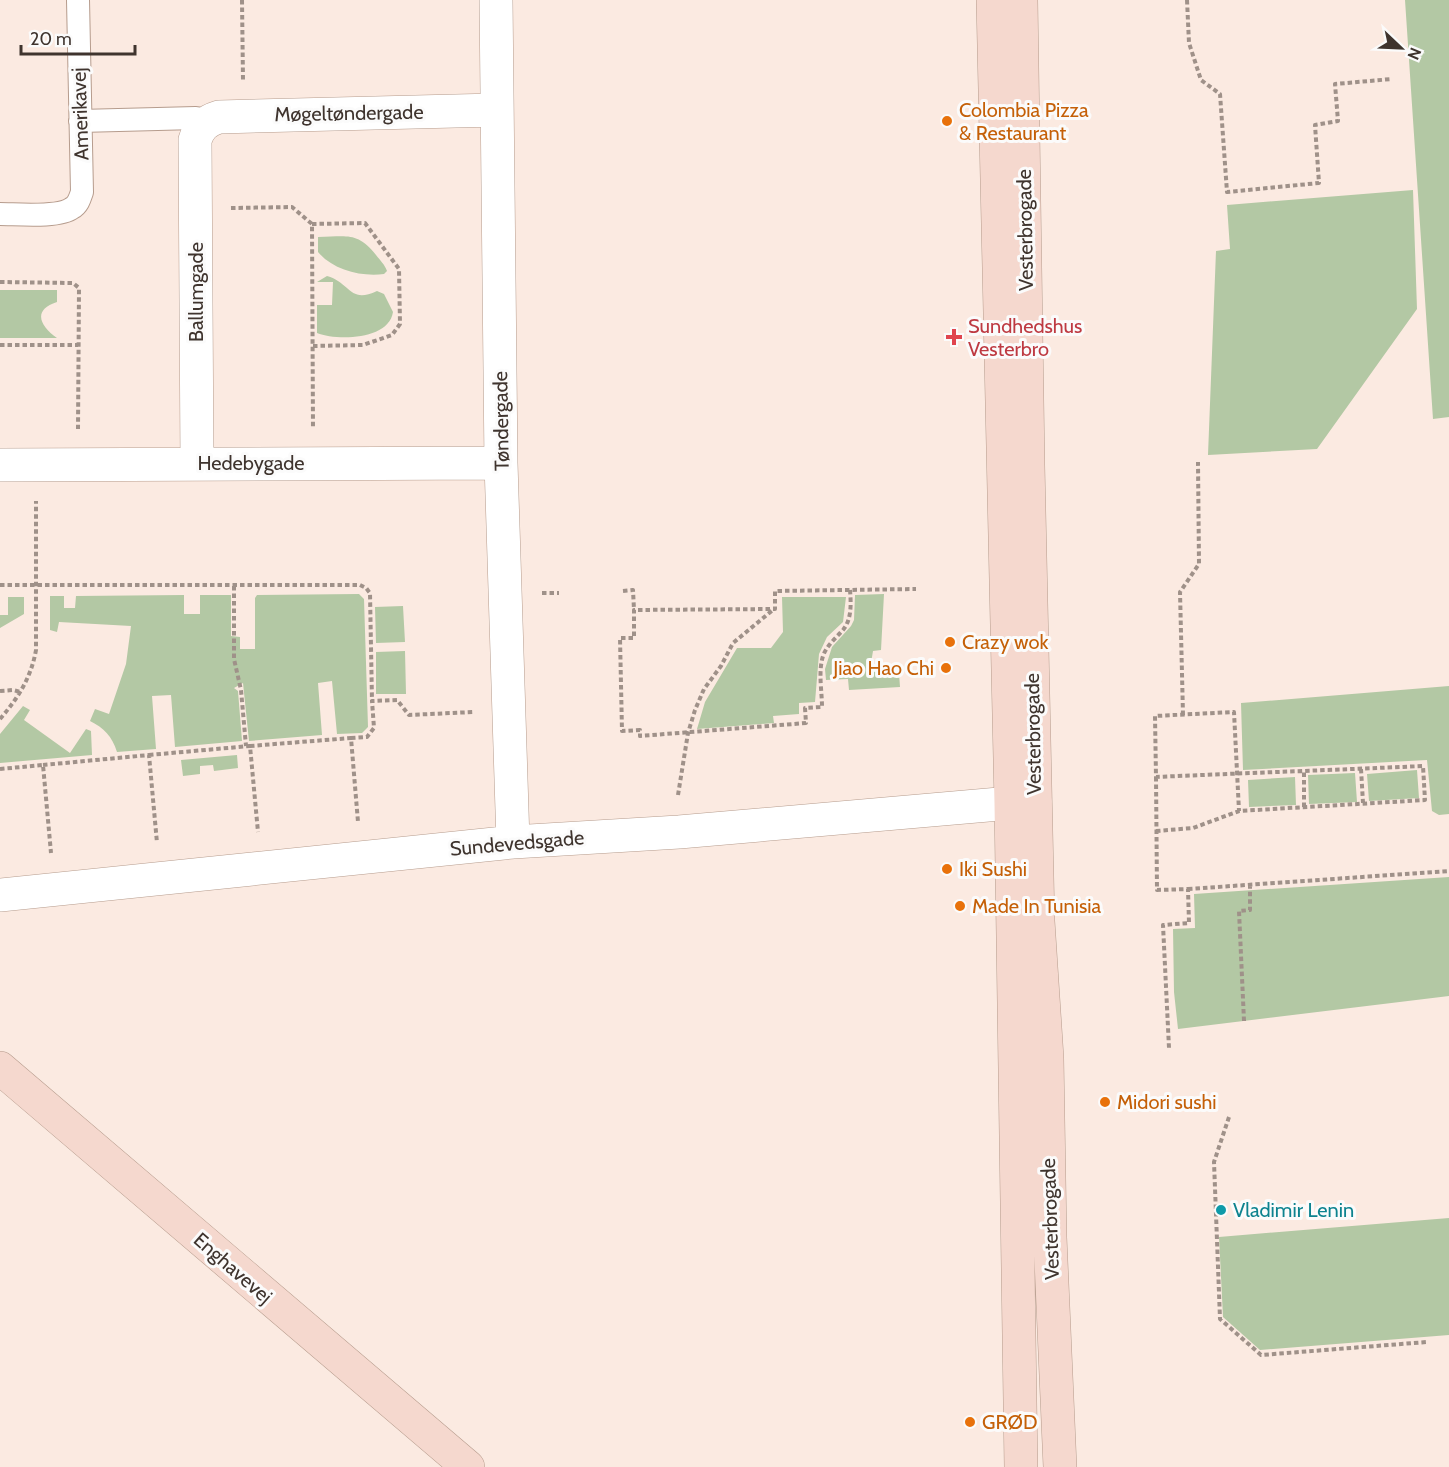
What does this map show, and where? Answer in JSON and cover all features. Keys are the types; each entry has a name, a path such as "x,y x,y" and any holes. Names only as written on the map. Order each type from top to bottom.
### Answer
{"street":[{"name":"Tøndergade","path":"496,0 501,463 513,842"},
{"name":"Vesterbrogade","path":"993,0 1002,487 1023,802 1038,921 1047,1058 1050,1237 1060,1467"},
{"name":"Vesterbrogade","path":"1021,0 1023,802 1021,1467"},
{"name":"Møgeltøndergade","path":"204,124 219,117 496,110"},
{"name":"Ballumgade","path":"197,463 195,140 204,124"},
{"name":"Hedebygade","path":"0,465 501,463"},
{"name":"Sundevedsgade","path":"0,896 513,842 679,832 1023,802"},
{"name":"Enghavevej","path":"0,1068 468,1467"}],"lane":[{"name":"Amerikavej","path":"0,214 66,212 79,201 82,192 78,0"},
{"path":"80,121 196,118 204,124"}],"path":[{"path":"242,0 244,116"},
{"path":"1187,0 1189,43 1201,80 1220,94 1227,192 1319,183 1315,125 1338,121 1335,84 1392,79"},
{"path":"195,209 292,207 312,224 365,223 399,268 400,324 392,335 363,345 313,346"},
{"path":"312,224 313,463"},
{"path":"0,282 73,283 79,288 78,464"},
{"path":"0,345 78,345"},
{"path":"1183,715 1180,592 1199,564 1198,462"},
{"path":"0,719 21,692 30,674 36,650 36,464"},
{"path":"0,585 360,585 370,593 374,728 367,737 0,769"},
{"path":"234,585 234,659 241,690 261,868"},
{"path":"775,609 775,591 916,589"},
{"path":"622,591 633,590 634,638 620,638 622,731 639,730 640,736 806,723 805,708 822,707 820,671 823,655 831,642 847,625 850,616 850,590"},
{"path":"634,610 775,609"},
{"path":"678,795 688,733 704,689 721,666 733,644 775,609"},
{"path":"0,691 21,692"},
{"path":"372,701 397,700 409,715 508,710"},
{"path":"1239,811 1234,712 1155,716 1157,890 1188,890 1449,871"},
{"path":"351,738 360,858"},
{"path":"149,756 160,879"},
{"path":"43,765 55,890"},
{"path":"1156,777 1424,765 1425,800 1239,811 1192,828 1156,831"},
{"path":"1361,769 1363,803"},
{"path":"1304,772 1304,807"},
{"path":"1244,1021 1239,911 1250,909 1250,885"},
{"path":"1169,1048 1162,925 1189,923 1188,890"},
{"path":"1229,1117 1214,1162 1220,1319 1261,1354 1427,1342"}],"green space":[{"path":"1405,0 1449,0 1449,417 1433,419"},
{"path":"1413,190 1417,309 1317,449 1208,455 1216,251 1230,249 1227,205"},
{"path":"344,236 357,239 369,247 387,271 384,274 375,275 339,268 318,252 318,237"},
{"path":"327,276 335,279 355,294 361,295 377,291 384,294 393,312 389,321 382,328 361,336 337,337 317,333 317,305 332,305 333,282 317,282"},
{"path":"0,290 57,290 57,302 44,309 41,318 46,328 57,338 0,338"},
{"path":"359,594 364,599 368,727 362,733 337,734 332,681 318,683 322,735 249,741 243,683 234,688 238,691 242,741 175,747 171,695 152,696 156,749 117,752 107,733 90,721 95,709 109,714 126,664 131,626 59,622 57,632 50,630 50,596 64,596 64,608 75,608 76,596 184,595 184,614 200,614 200,595 231,595 231,636 240,637 240,649 255,649 255,598 257,595"},
{"path":"884,594 881,650 873,651 871,663 879,675 899,673 900,687 849,690 848,679 826,680 825,669 832,647 854,620 855,595"},
{"path":"8,597 24,597 24,614 0,628 0,615 8,615"},
{"path":"782,597 846,597 843,622 827,637 819,654 815,702 799,703 799,714 773,716 774,723 697,729 705,702 737,648 771,648 783,632"},
{"path":"403,606 405,642 376,643 375,607"},
{"path":"405,651 406,694 376,694 376,652"},
{"path":"1449,686 1449,814 1439,815 1432,811 1427,760 1243,770 1241,703"},
{"path":"23,706 30,710 24,720 70,753 86,729 91,731 92,755 0,763 0,734"},
{"path":"237,755 238,768 214,771 213,765 200,766 200,774 183,776 181,760"},
{"path":"1417,770 1419,798 1369,801 1367,774"},
{"path":"1355,773 1357,802 1309,804 1308,775"},
{"path":"1295,777 1296,805 1249,807 1248,780"},
{"path":"1449,877 1449,996 1178,1029 1174,992 1173,929 1195,928 1194,894"},
{"path":"1449,1218 1449,1335 1260,1350 1223,1317 1219,1237"}],"place":[{"name":"Colombia Pizza & Restaurant","path":"947,121"},
{"name":"Sundhedshus Vesterbro","path":"954,337"},
{"name":"Crazy wok","path":"950,642"},
{"name":"Jiao Hao Chi","path":"946,668"},
{"name":"Iki Sushi","path":"947,869"},
{"name":"Made In Tunisia","path":"960,906"},
{"name":"Midori sushi","path":"1105,1102"},
{"name":"Vladimir Lenin","path":"1221,1210"},
{"name":"GRØD","path":"970,1422"}]}
